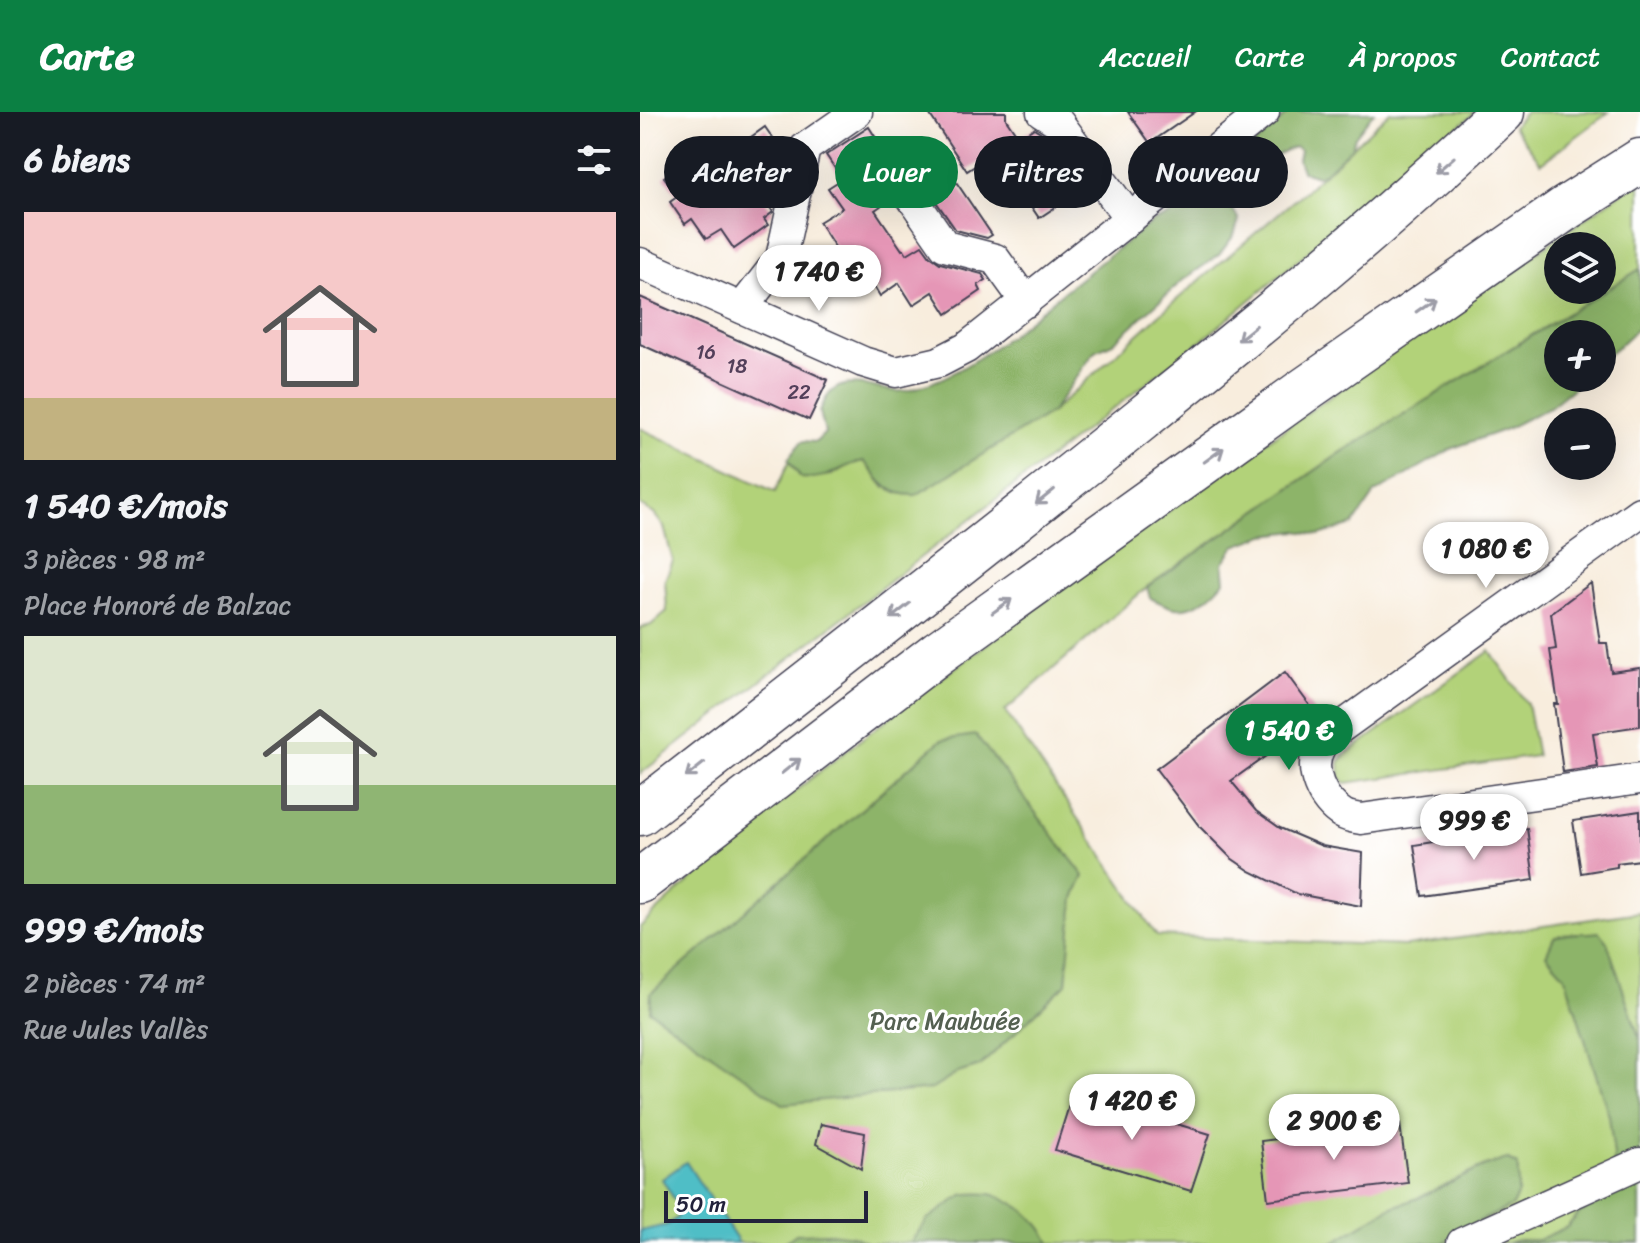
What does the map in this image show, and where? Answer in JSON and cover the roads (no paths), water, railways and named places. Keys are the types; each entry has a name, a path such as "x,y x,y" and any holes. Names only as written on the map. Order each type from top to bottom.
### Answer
{"highway":[{"path":"640,813 1177,391 1338,258 1502,112"},
{"path":"640,881 952,643 1316,382 1566,208 1640,161"}],"street":[{"path":"742,308 781,258 805,148 857,112"},
{"path":"1042,112 1059,123 1130,219"},
{"path":"640,263 863,362 896,372 939,362 966,348 1130,219 1227,124 1264,112"},
{"path":"919,208 945,246 995,259 1026,302"},
{"path":"1640,512 1333,733 1319,749 1316,769 1318,784 1329,802 1344,815 1361,819 1640,779"},
{"path":"1462,1243 1640,1163"}],"water":[{"path":"686,1162 739,1243 640,1243 640,1231 667,1225 678,1217 677,1204 662,1179"}],"park label":[{"name":"Parc Maubuée","path":"945,1021"}]}
